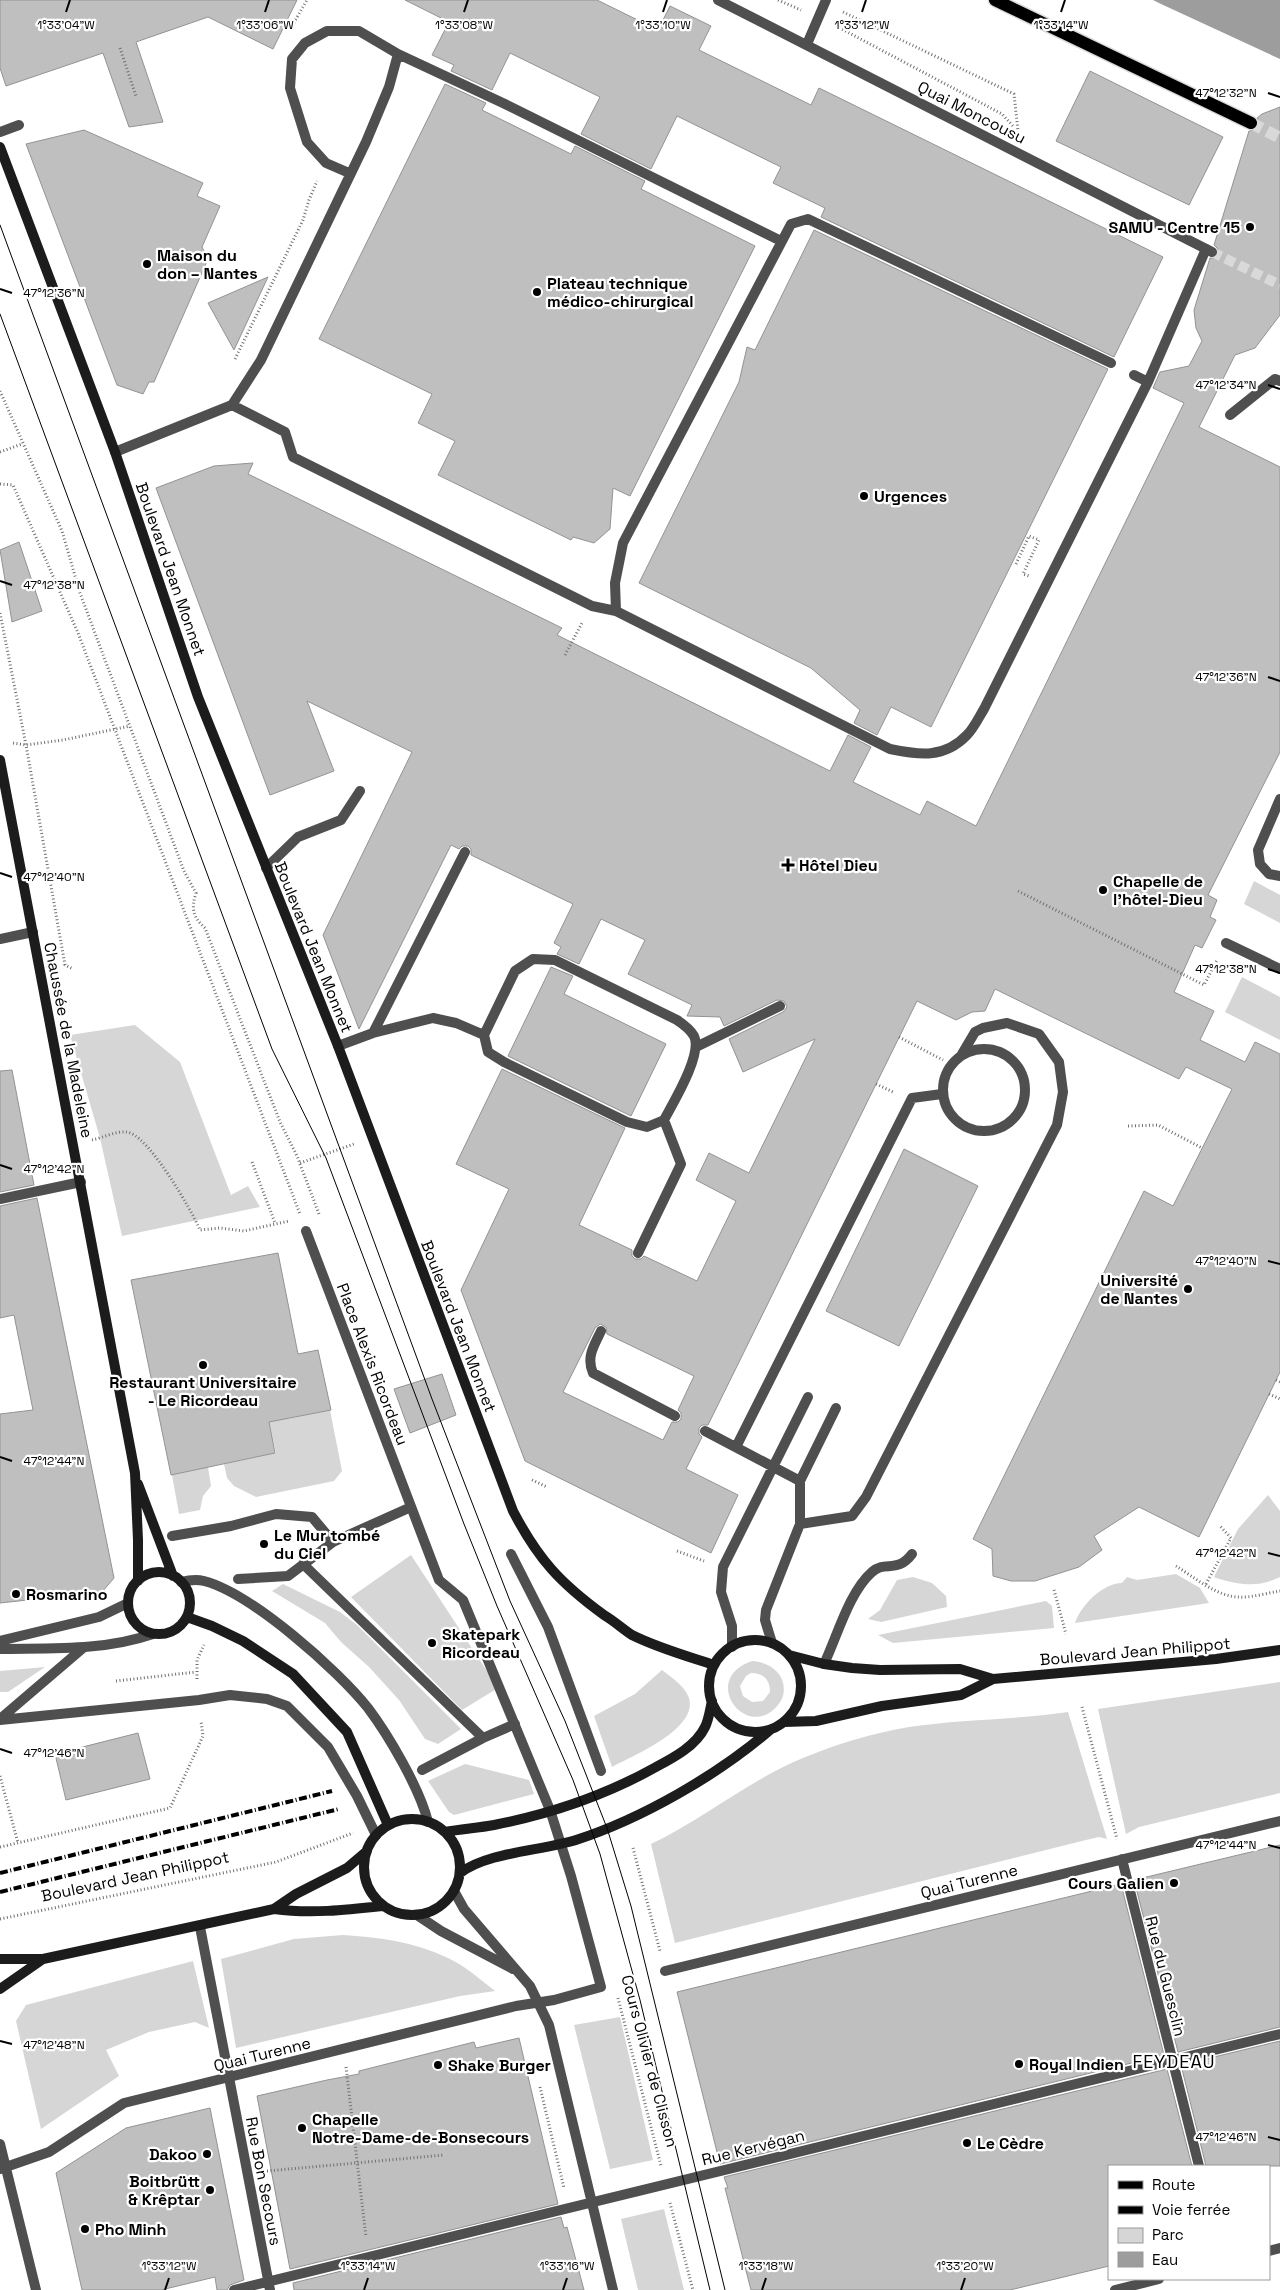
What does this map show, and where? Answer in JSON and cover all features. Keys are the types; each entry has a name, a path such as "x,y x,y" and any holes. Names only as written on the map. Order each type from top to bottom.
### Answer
{"main road":[{"path":"995,0 1251,123"},
{"name":"Boulevard Jean Monnet","path":"0,147 115,452 198,697 338,1046 512,1510 529,1542 554,1575 568,1587 631,1634 662,1648 714,1665"},
{"name":"Chaussée de la Madeleine","path":"0,760 3,787 33,932 135,1473 139,1548 138,1582"},
{"name":"Chaussée de la Madeleine","path":"135,1473 177,1579"},
{"path":"154,1573 177,1579 190,1599 187,1617 175,1630 162,1634 153,1634 137,1625 130,1613 128,1603 132,1589 138,1582 154,1573"},
{"path":"187,1617 212,1626 243,1641 293,1674 347,1732 388,1825"},
{"path":"445,1832 493,1825 550,1810 608,1791 674,1758 696,1740 706,1726 712,1701 710,1680 714,1665 732,1647 751,1640 772,1643 790,1655 800,1674 802,1690 797,1705 784,1722 770,1730 751,1746 708,1776 622,1822 561,1844 478,1862 460,1873"},
{"name":"Boulevard Jean Philippot","path":"790,1655 824,1664 880,1670 960,1670 993,1679 1216,1659 1280,1650"},
{"name":"Boulevard Jean Philippot","path":"784,1722 816,1721 882,1706 961,1695 993,1679"},
{"path":"712,1701 723,1720 737,1728 753,1732 770,1730"},
{"path":"409,1819 428,1822 445,1832 456,1847 460,1873 454,1891 439,1908 417,1915 395,1913 382,1906 370,1892 365,1881 364,1862 367,1850 376,1835 388,1825 409,1819"},
{"path":"0,1959 43,1959 200,1927 274,1909 296,1894 347,1868 367,1850"},
{"path":"274,1909 291,1912 382,1906"},
{"path":"0,1989 43,1959"}],"street":[{"name":"Quai Moncousu","path":"718,0 1209,251 1148,382"},
{"path":"807,44 826,0"},
{"path":"349,173 326,163 307,142 290,88 292,58 305,42 326,31 359,31 398,54 505,104 781,241"},
{"path":"115,452 232,405 261,360 349,173 366,142 389,87 398,54"},
{"path":"0,132 19,125"},
{"path":"616,611 615,583 623,543 791,224 808,218 1111,364"},
{"path":"232,405 285,432 293,456 592,606 616,611 890,749 917,755 944,752 967,735 984,709 1148,382 1134,375"},
{"path":"1230,415 1275,379 1280,382"},
{"path":"266,868 298,837 341,820 360,791"},
{"path":"1280,799 1258,850 1260,864 1269,874 1280,876"},
{"path":"373,1033 465,852"},
{"path":"0,938 33,932"},
{"path":"1226,943 1280,969"},
{"path":"532,959 543,959 555,960 677,1020 695,1038 696,1048 695,1058 664,1120 647,1127 627,1122 496,1058 488,1052 484,1035 515,971 532,959"},
{"path":"696,1048 780,1006"},
{"path":"338,1046 373,1033 433,1018 456,1023 484,1035"},
{"path":"800,1524 852,1516 866,1497 1057,1125 1063,1092 1059,1062 1040,1034 1007,1023 983,1028 976,1032 962,1054 951,1064 944,1077 942,1094 946,1108 954,1120 968,1129 982,1132 1004,1127 1015,1118 1024,1104 1026,1089 1020,1069 1010,1058 993,1050 978,1049 962,1054"},
{"path":"736,1447 912,1098 942,1094"},
{"path":"638,1253 681,1164 664,1120"},
{"path":"0,1199 81,1182"},
{"name":"Place Alexis Ricordeau","path":"306,1231 439,1580 463,1600 550,1810 566,1860 601,1987 538,2003"},
{"path":"601,1331 590,1354 590,1367 593,1373 675,1416"},
{"path":"732,1647 732,1626 721,1592 723,1567 808,1397"},
{"path":"772,1643 765,1620 766,1610 800,1524 800,1481 836,1408"},
{"path":"705,1431 800,1481"},
{"path":"238,1579 288,1576 333,1542 411,1507"},
{"path":"172,1536 231,1526 276,1514 312,1517 333,1542"},
{"path":"511,1554 548,1627 601,1771"},
{"path":"824,1664 855,1596 871,1573 884,1567 902,1564 912,1554"},
{"path":"303,1564 483,1738"},
{"path":"177,1579 204,1581 240,1596 285,1630 349,1687 368,1709 386,1735 424,1802 428,1822"},
{"path":"0,1641 99,1617 128,1603"},
{"path":"0,1649 102,1647 153,1634"},
{"path":"0,1719 83,1648"},
{"path":"0,1719 199,1700 230,1695 267,1699 286,1706 328,1747 357,1796 376,1835"},
{"path":"422,1770 483,1738 515,1724"},
{"name":"Quai Turenne","path":"665,1971 1280,1820"},
{"name":"Rue du Guesclin","path":"1122,1859 1199,2165"},
{"path":"454,1891 464,1909 530,1986 552,2038 613,2290"},
{"path":"417,1915 441,1931 518,1972"},
{"name":"Rue Bon Secours","path":"200,1927 269,2286"},
{"name":"Quai Turenne","path":"3,2169 49,2152 124,2103 516,2006 538,2003"},
{"name":"Rue Kervégan","path":"234,2290 269,2286 370,2257 1280,2034"},
{"path":"0,2144 3,2169 36,2290"},
{"path":"1115,2290 1155,2280"}],"path":[{"path":"778,0 818,17 1002,114 1018,132 1014,94 838,10"},
{"path":"120,48 136,96"},
{"path":"232,365 302,220 308,200 326,163"},
{"path":"0,391 62,532 80,593 184,871 196,894 192,906 198,922 205,928 280,1122 300,1163 319,1214"},
{"path":"0,452 22,444"},
{"path":"0,484 13,484 78,633 306,1231"},
{"path":"1016,564 1029,536 1039,540 1023,574"},
{"path":"565,655 592,606"},
{"path":"0,613 26,745 65,966 72,969"},
{"path":"11,742 26,745 63,740 130,726"},
{"path":"1018,891 1204,985 1226,943"},
{"path":"899,1037 951,1064"},
{"path":"1128,1126 1158,1125 1202,1148"},
{"path":"92,1140 127,1132 137,1135 179,1191 200,1230 220,1228 244,1231 275,1224 252,1162"},
{"path":"300,1163 357,1143"},
{"path":"1269,1394 1280,1399"},
{"path":"532,1480 547,1487"},
{"path":"1206,1584 1231,1538 1220,1526"},
{"path":"1176,1566 1222,1594 1239,1597 1280,1591"},
{"path":"1054,1590 1066,1634"},
{"path":"116,1681 196,1672"},
{"path":"0,1847 170,1808 203,1736 199,1700"},
{"path":"1082,1707 1122,1859"},
{"path":"0,1776 18,1843"},
{"name":"Boulevard Jean Philippot","path":"0,1918 276,1862 353,1833"},
{"path":"633,1848 660,1948"},
{"name":"Cours Olivier de Clisson","path":"616,1990 693,2290"},
{"path":"342,2050 348,2077 356,2162 370,2257"},
{"path":"539,2080 569,2208"},
{"path":"247,2173 444,2155"}],"green space":[{"path":"1254,881 1280,895 1280,923 1244,904"},
{"path":"1242,977 1280,997 1280,1040 1225,1012"},
{"path":"135,1025 180,1062 231,1195 248,1186 260,1207 122,1236 100,1138 70,1035"},
{"path":"284,1408 287,1419 330,1410 342,1471 334,1481 256,1497 234,1486 227,1478 224,1464 276,1453 267,1412"},
{"path":"208,1467 211,1486 203,1496 200,1510 179,1514 172,1475"},
{"path":"1268,1495 1280,1511 1280,1577 1264,1583 1248,1584 1214,1577 1238,1529"},
{"name":"Skatepark Ricordeau","path":"411,1555 498,1688 462,1710 351,1597"},
{"path":"1176,1574 1200,1588 1209,1603 1075,1623 1087,1602 1107,1587 1122,1583 1127,1577 1137,1580"},
{"path":"913,1577 932,1583 946,1596 947,1607 881,1622 868,1619 880,1610 897,1580"},
{"path":"283,1584 340,1612 357,1625 461,1729 438,1744 425,1739 399,1700 369,1667 341,1642 325,1623 272,1591"},
{"path":"1046,1601 1052,1606 1054,1628 893,1643 878,1635"},
{"path":"752,1661 765,1664 776,1671 783,1682 784,1689 779,1704 772,1711 760,1716 749,1716 739,1710 732,1701 728,1691 730,1679 737,1669","holes":["751,1673 763,1676 769,1684 770,1692 763,1701 752,1702 743,1696 740,1686 746,1676"]},
{"path":"45,1667 8,1692 0,1692 0,1671"},
{"path":"662,1670 681,1686 689,1698 689,1709 684,1720 662,1740 612,1767 594,1716 635,1694"},
{"path":"1280,1682 1280,1793 1139,1827 1126,1834 1098,1709"},
{"path":"1068,1712 1107,1839 1099,1837 1086,1840 675,1943 651,1844 690,1823 745,1788 803,1758 829,1748 896,1729 929,1724 1028,1717"},
{"path":"465,1764 529,1780 534,1794 454,1815 449,1812 428,1781"},
{"path":"343,1935 397,1941 435,1952 460,1965 495,1991 460,1996 236,2048 221,1959 294,1939"},
{"path":"193,1961 209,2028 195,2022 149,2032 106,2050 119,2076 41,2129 16,2021 26,2005"},
{"path":"620,2017 653,2160 610,2169 574,2025"},
{"path":"664,2209 684,2290 638,2290 621,2219"}],"water":[{"path":"1153,0 1280,0 1280,59 1161,4"}],"building":[{"path":"0,0 297,0 273,49 208,17 136,42 163,122 129,127 103,53 6,86 0,68"},
{"path":"405,0 597,0 658,30 670,6 711,26 699,50 811,105 819,88 1163,257 1114,357 821,217 825,208 773,183 781,167 677,116 651,169 581,134 600,97 510,53 492,90 451,71 454,65 432,55 449,22"},
{"path":"1090,71 1223,137 1189,205 1056,141"},
{"name":"Plateau technique médico-chirurgical","path":"445,84 486,103 482,110 571,154 575,146 645,181 641,189 755,246 630,496 613,488 610,529 594,543 573,537 571,540 438,475 455,441 418,423 432,394 319,339"},
{"path":"1280,107 1280,315 1255,348 1235,355 1199,427 1280,467 1280,752 1208,895 1217,900 1210,917 1216,920 1202,948 1195,945 1174,992 1214,1011 1200,1040 1245,1062 1255,1042 1280,1054 1280,1372 1199,1537 1139,1507 1094,1536 1102,1550 1079,1567 1035,1581 1011,1581 993,1576 992,1549 973,1539 1144,1191 1173,1206 1232,1089 1186,1067 1179,1079 995,989 985,1011 972,1012 956,1020 917,1001 708,1425 702,1425 699,1428 699,1434 702,1437 686,1469 738,1495 711,1553 525,1461 461,1290 509,1189 456,1164 502,1069 625,1128 579,1225 632,1250 632,1256 635,1259 641,1259 644,1256 697,1281 736,1201 696,1180 709,1153 749,1173 815,1039 743,1072 729,1039 783,1012 787,1007 784,1001 777,1000 724,1026 720,1017 687,1016 692,1005 628,974 645,940 601,919 579,964 557,954 561,947 554,943 573,904 471,855 471,849 468,846 462,846 459,849 451,845 359,1029 323,935 412,752 307,701 334,771 270,795 156,488 214,466 253,463 248,474 562,628 557,635 830,771 848,735 871,747 853,782 920,815 927,801 976,826 1184,403 1153,388 1160,372 1189,366 1202,341 1196,328 1194,310 1210,258 1215,258 1218,255 1218,249 1214,245 1249,131 1255,130 1258,127 1257,118","holes":["600,1324 606,1327 607,1334 694,1376 678,1410 681,1413 681,1419 678,1422 672,1422 663,1440 563,1392 595,1328"]},
{"name":"Maison du don – Nantes","path":"84,130 203,183 197,196 220,206 202,247 208,259 154,382 149,382 143,394 117,385 26,144"},
{"name":"Urgences","path":"814,230 1108,369 931,727 891,707 877,735 854,723 860,710 811,668 639,583 739,382 747,347 755,350"},
{"path":"268,277 234,350 208,303"},
{"path":"19,542 42,611 12,622 0,550"},
{"path":"551,967 573,976 564,994 666,1044 631,1116 508,1056"},
{"path":"12,1070 34,1185 0,1192 0,1071"},
{"path":"904,1149 978,1186 899,1346 826,1311"},
{"path":"37,1198 114,1578 102,1592 0,1603 0,1414 33,1410 14,1315 0,1318 0,1206"},
{"name":"Restaurant Universitaire - Le Ricordeau","path":"278,1253 298,1354 318,1350 331,1410 269,1422 275,1453 171,1475 131,1280"},
{"path":"442,1374 456,1415 410,1433 394,1389"},
{"path":"138,1733 150,1779 66,1800 55,1754"},
{"path":"1280,1845 1280,2027 1178,2052 1134,1880"},
{"path":"1121,1884 1164,2055 720,2164 677,1992"},
{"path":"519,2038 558,2204 290,2269 257,2096 359,2074 359,2071 474,2042 476,2048"},
{"path":"1280,2041 1280,2166 1206,2165 1181,2065"},
{"path":"1167,2069 1192,2165 1108,2165 1108,2266 1010,2290 751,2290 725,2188 728,2188 724,2177"},
{"path":"210,2108 244,2280 230,2285 227,2290 217,2290 215,2277 161,2290 82,2290 56,2173 126,2128"},
{"path":"561,2217 564,2228 567,2227 584,2290 294,2290 293,2283"}],"tunnel":[{"path":"1251,123 1280,138"},
{"path":"1212,252 1280,285"}],"tram line":[{"path":"0,225 432,1399 510,1601 565,1721 607,1828 631,1906 725,2290"},
{"path":"0,314 272,1049 326,1158 464,1524 497,1606 573,1780 600,1854 640,2000 710,2290"}],"railway":[{"path":"0,1873 332,1791"},
{"path":"0,1892 339,1809"}],"place":[{"name":"SAMU - Centre 15","path":"1250,227"},
{"name":"Maison du don – Nantes","path":"147,264"},
{"name":"Plateau technique médico-chirurgical","path":"537,292"},
{"name":"Urgences","path":"864,496"},
{"name":"Hôtel Dieu","path":"788,865"},
{"name":"Chapelle de l'hôtel-Dieu","path":"1103,890"},
{"name":"Université de Nantes","path":"1188,1289"},
{"name":"Restaurant Universitaire - Le Ricordeau","path":"203,1365"},
{"name":"Le Mur tombé du Ciel","path":"264,1544"},
{"name":"Rosmarino","path":"16,1594"},
{"name":"Skatepark Ricordeau","path":"432,1643"},
{"name":"Cours Galien","path":"1174,1883"},
{"name":"Royal Indien","path":"1019,2064"},
{"name":"Shake Burger","path":"438,2065"},
{"name":"Chapelle Notre-Dame-de-Bonsecours","path":"302,2128"},
{"name":"Le Cèdre","path":"967,2143"},
{"name":"Dakoo","path":"207,2154"},
{"name":"Boitbrütt & Krêptar","path":"210,2190"},
{"name":"Pho Minh","path":"85,2229"}],"district":[{"name":"FEYDEAU","path":"1174,2062"}]}
